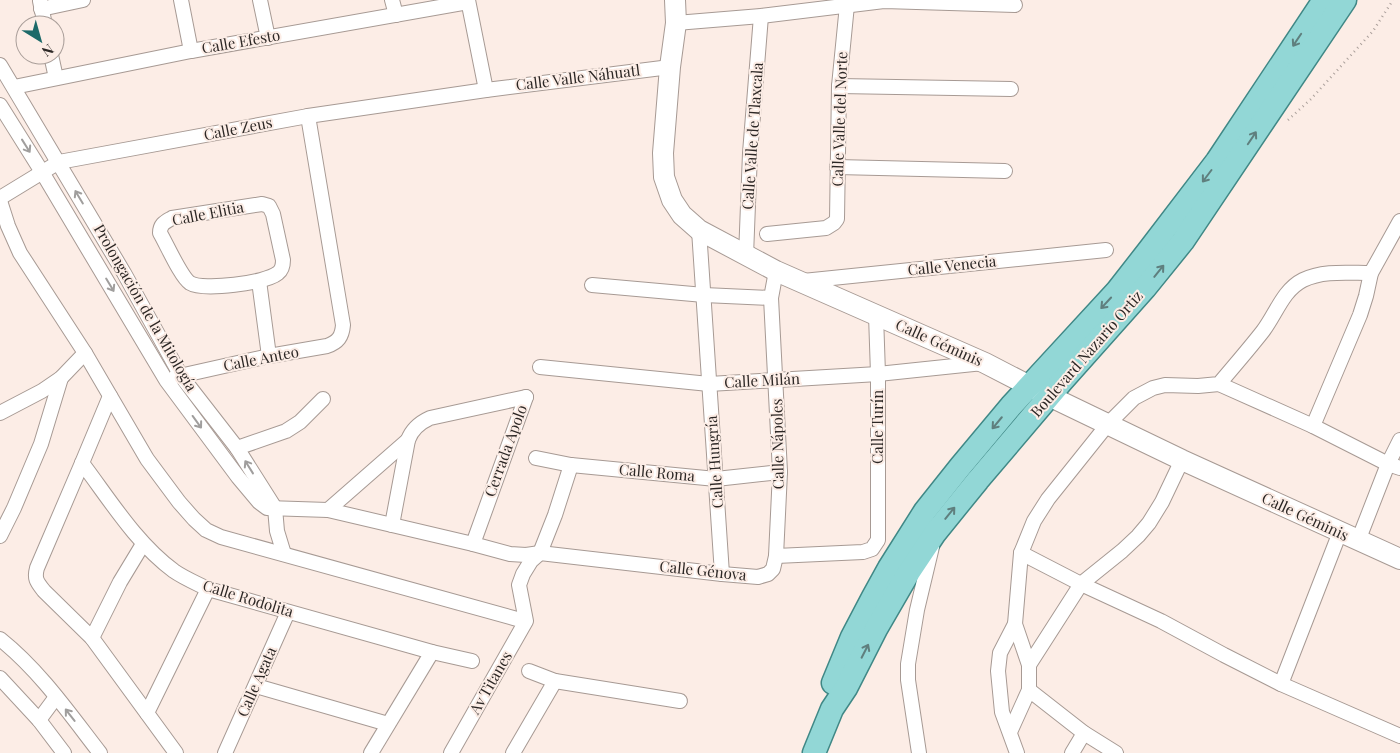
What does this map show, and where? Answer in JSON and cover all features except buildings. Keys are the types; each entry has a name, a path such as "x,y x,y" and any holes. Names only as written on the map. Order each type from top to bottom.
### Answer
{"main road":[{"name":"Boulevard Nazario Ortiz","path":"832,709 834,682 852,637 889,568 925,511 1029,386 1117,290 1192,195 1217,162 1324,0"},
{"name":"Boulevard Nazario Ortiz","path":"814,753 832,709 846,688 880,621 935,533 1049,396 1145,288 1183,241 1345,0"}],"street":[{"path":"40,4 83,0"},
{"path":"181,0 191,51"},
{"path":"260,0 268,38"},
{"path":"392,0 396,15"},
{"name":"Calle Géminis","path":"675,0 676,23 670,67 663,154 664,177 672,200 682,215 699,230 799,282 985,363 1182,460 1400,559"},
{"path":"468,1 486,90"},
{"name":"Calle Efesto","path":"14,87 191,51 468,1"},
{"path":"676,23 761,16 884,1 1015,5"},
{"name":"Calle Valle del Norte","path":"767,234 826,228 837,219 839,86 847,5"},
{"name":"Calle Valle de Tlaxcala","path":"746,256 750,153 761,16"},
{"name":"Prolongación de la Mitología","path":"0,65 124,273 181,376 237,448 275,508"},
{"path":"54,65 56,78"},
{"name":"Calle Valle Náhuatl","path":"486,90 670,67"},
{"path":"839,86 1011,89"},
{"name":"Calle Zeus","path":"0,200 59,162 308,116 486,90"},
{"name":"Prolongación de la Mitología","path":"0,105 166,380 247,488 267,508 275,508"},
{"name":"Calle Anteo","path":"166,380 269,356 327,346 334,344 342,334 343,325 308,116"},
{"path":"837,167 1005,171"},
{"path":"0,200 8,226 20,253 85,353 147,459 179,502 206,530 221,537 521,615 519,585 531,561 540,553 571,466"},
{"name":"Calle Elitia","path":"262,204 269,206 273,214 283,266 276,274 259,281 214,286 198,286 189,282 183,276 160,234 162,224 172,218 262,204"},
{"path":"1313,426 1360,315 1371,273 1400,220"},
{"name":"Calle Hungría","path":"699,230 722,574"},
{"name":"Calle Venecia","path":"799,282 1106,250"},
{"name":"Calle Nápoles","path":"776,271 771,298 780,472 776,556"},
{"path":"1219,384 1264,330 1288,292 1301,280 1315,275 1334,272 1371,273"},
{"path":"259,281 269,356"},
{"path":"592,285 704,295 771,298"},
{"name":"Calle Turín","path":"776,556 863,552 872,548 878,540 876,315"},
{"path":"0,413 42,391 61,378 85,353"},
{"name":"Calle Milán","path":"540,367 710,384 878,374 985,363"},
{"path":"0,536 14,508 40,444 61,378"},
{"path":"1017,753 1002,712 998,671 1000,653 1015,624 1021,553 1034,521 1048,499 1108,424 1134,398 1153,388 1165,385 1198,386 1219,384 1313,426 1394,466"},
{"path":"110,396 35,576 44,591 92,638 176,753"},
{"name":"Cerrada Apolo","path":"328,510 408,440 411,432 417,426 430,418 526,398 473,544"},
{"path":"237,448 286,431 293,427 323,399"},
{"path":"392,525 408,440"},
{"path":"1281,684 1349,536 1394,466 1400,440"},
{"name":"Calle Roma","path":"536,458 571,466 716,478 780,472"},
{"path":"1029,665 1081,584 1122,551 1149,523 1162,502 1182,460"},
{"name":"Calle Rodolita","path":"82,463 143,544 172,570 182,576 208,589 432,652 472,661"},
{"path":"284,554 277,531 275,508 328,510 473,544"},
{"path":"919,753 908,680 908,664 917,610 935,533"},
{"path":"92,638 120,582 143,544"},
{"name":"Calle Génova","path":"473,544 510,554 526,555 540,553 758,577 768,574 773,569 776,556"},
{"path":"1021,553 1081,584 1161,621 1281,684 1400,736"},
{"path":"147,713 208,589"},
{"name":"Calle Agata","path":"225,753 288,612"},
{"name":"Av Titanes","path":"441,753 521,615 526,621 450,753"},
{"path":"1010,732 1029,690 1029,665 1015,624"},
{"path":"0,639 32,668 100,753"},
{"path":"371,753 432,652"},
{"path":"529,671 555,681 680,701"},
{"path":"0,678 39,720 64,753"},
{"path":"515,753 555,681"},
{"path":"256,686 388,724"},
{"path":"1029,690 1084,733 1116,753"},
{"path":"39,720 56,697"},
{"path":"1072,753 1084,733"}],"path":[{"path":"1288,120 1311,99 1372,31 1393,0"}]}
